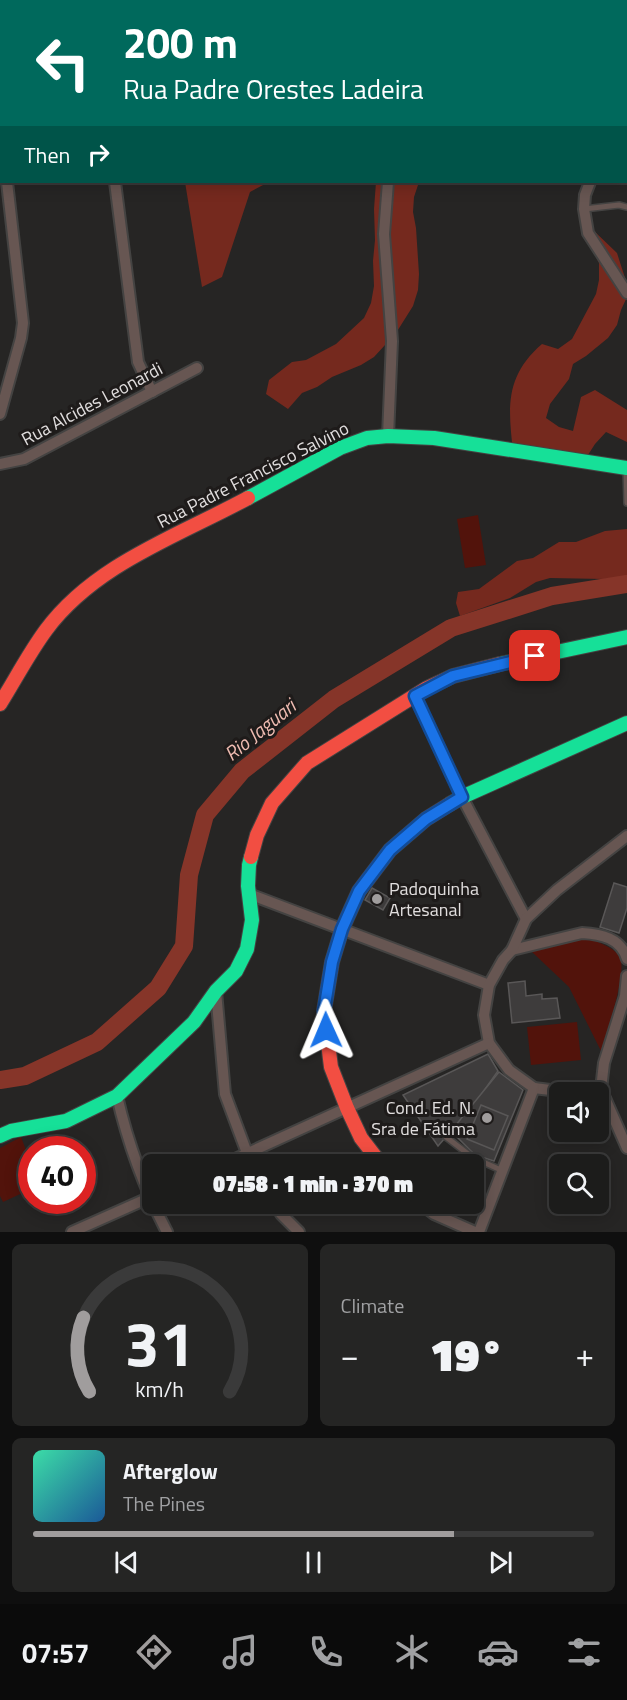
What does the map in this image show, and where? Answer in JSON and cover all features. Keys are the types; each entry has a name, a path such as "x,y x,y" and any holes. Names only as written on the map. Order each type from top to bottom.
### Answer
{"street":[{"path":"115,183 138,362 152,392"},
{"path":"388,183 384,234 392,341 388,436"},
{"path":"590,183 585,195 584,209 588,233 627,293"},
{"path":"0,414 23,323 5,190"},
{"name":"Rua Alcides Leonardi","path":"0,464 24,459 197,368"},
{"name":"Rua Padre Francisco Salvino","path":"0,704 46,630 93,582 138,554 222,512 340,448 367,438 388,436 434,438 627,468"},
{"path":"0,1136 11,1131 66,1121 117,1096 194,1022 216,992 236,971 247,949 252,920 249,865 257,835 272,803 308,763 366,725 453,676 627,637"},
{"path":"415,696 462,797 526,919"},
{"path":"373,1154 361,1138 331,1066 324,1011 332,962 342,929 359,891 390,850 426,819 462,797 627,723"},
{"path":"549,1090 534,1088 509,1070 489,1043 484,1015 489,985 503,960 512,950 526,919 557,890 627,836"},
{"path":"249,894 489,985"},
{"path":"512,950 582,933 591,933 611,939 621,945 627,959"},
{"path":"602,1082 604,1063 625,996 627,976"},
{"path":"216,992 225,1094 248,1153 489,1043"},
{"path":"434,1214 477,1232 534,1088"},
{"path":"117,1096 123,1125 142,1174"},
{"path":"609,1107 627,1148"},
{"path":"72,1232 142,1201"},
{"path":"159,1214 167,1232"},
{"path":"281,1214 299,1232"}],"lane":[{"path":"584,209 619,205 627,207"},
{"path":"627,468 627,503"},
{"path":"446,1137 472,1157 503,1171"}],"shaded area":[{"path":"185,183 272,183 250,192 222,277 202,287"},
{"path":"376,183 419,183 414,197 413,212 419,274 418,290 413,306 396,333 374,357 302,393 288,409 266,394 269,380 292,362 306,360 336,344 364,318 371,303 374,286"},
{"path":"593,230 617,253 626,281 627,297 617,325 608,338 573,364 569,379 550,404 546,418 559,427 573,431 581,397 595,390 627,410 627,442 606,432 586,458 513,451 510,406 515,380 521,368 542,344 558,349 572,339 596,294 599,263 592,248"},
{"path":"478,515 486,565 465,568 457,519"},
{"path":"627,529 627,576 604,579 550,578 536,582 510,598 460,616 456,603 458,592 479,589 517,561 533,558 559,542 576,542 605,531"},
{"path":"584,937 604,944 620,957 621,976 601,1051 569,987 531,951"},
{"path":"577,1022 581,1060 531,1065 527,1027"},
{"path":"18,1139 18,1195 3,1202 0,1196 0,1148"}],"building":[{"path":"614,883 627,887 627,908 619,933 600,927"},
{"name":"Padoquinha Artesanal","path":"372,888 390,898 383,910 365,900"},
{"path":"525,981 526,996 542,994 542,999 557,998 560,1018 512,1023 508,983"},
{"path":"488,1054 498,1071 473,1106 438,1146 403,1095"},
{"name":"Cond. Ed. N. Sra de Fátima","path":"499,1072 523,1090 494,1161 484,1158 484,1154 474,1154 451,1131"},
{"path":"481,1105 508,1116 494,1150 467,1139"}],"waterway":[{"name":"Rio Jaguari","path":"0,1080 25,1076 97,1042 158,988 184,946 189,875 205,815 242,771 334,699 451,628 552,596 627,584"}],"traffic: fast":[{"path":"248,498 340,448 367,438 388,436 434,438 627,468"},
{"path":"500,664 627,637"},
{"path":"450,804 627,723"},
{"path":"0,1136 11,1131 66,1121 117,1096 194,1022 216,991 236,971 247,949 252,920 248,886 251,857"}],"traffic: jam":[{"path":"0,704 46,630 88,587 139,554 248,498"},
{"path":"251,857 257,835 272,803 307,763 427,688 453,676 500,664"},
{"path":"373,1154 361,1138 331,1067 324,1011 332,962 342,929 359,891 390,850 426,819 450,804"}],"place":[{"name":"Padoquinha Artesanal","path":"377,899"},
{"name":"Cond. Ed. N. Sra de Fátima","path":"487,1118"}],"route":[{"path":"326,1030 324,1011 332,962 342,929 359,891 390,850 426,819 462,797 415,696 453,676 535,656"}]}
